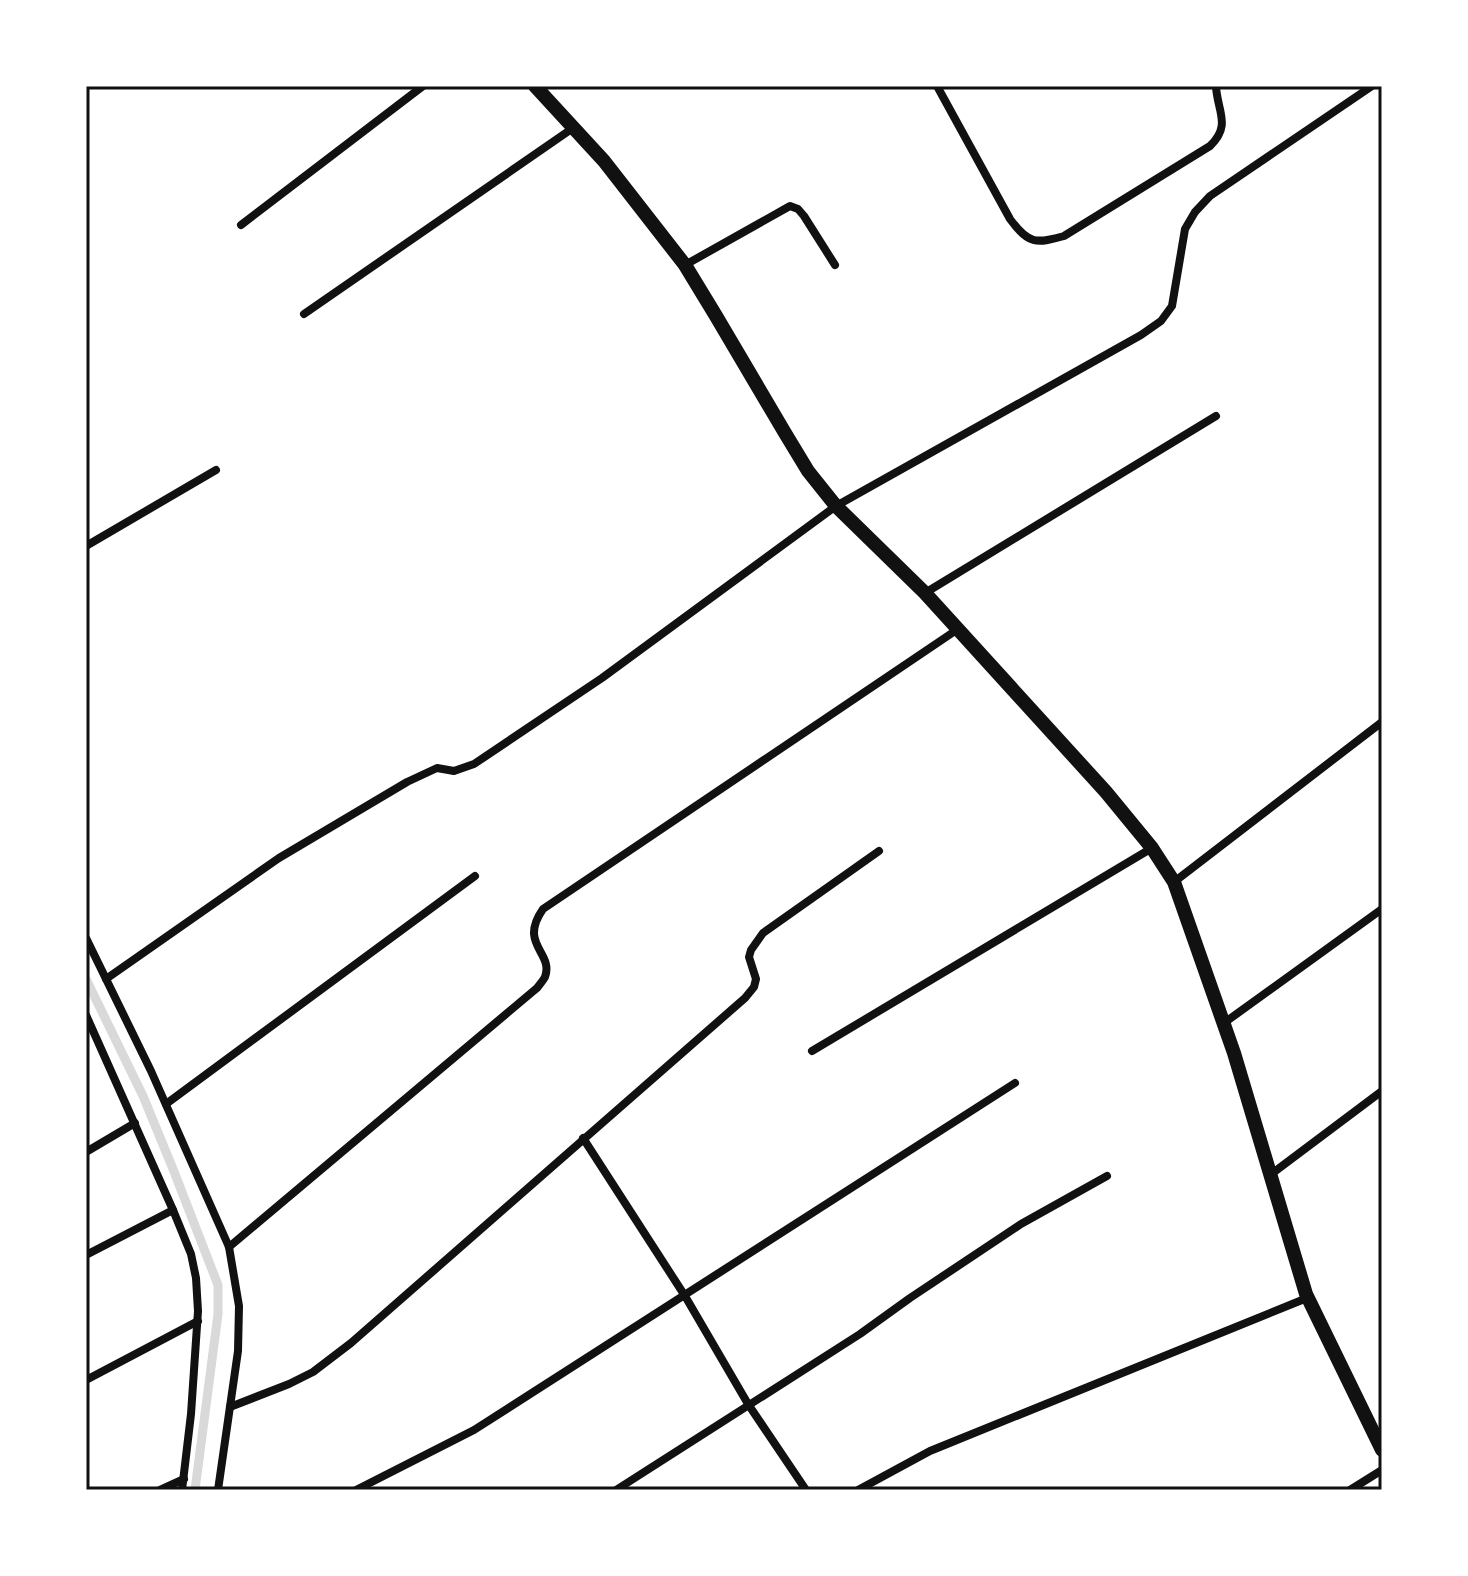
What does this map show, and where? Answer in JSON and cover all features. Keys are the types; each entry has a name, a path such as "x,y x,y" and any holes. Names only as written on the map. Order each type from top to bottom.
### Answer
{"street":[{"path":"241,225 423,86"},
{"path":"535,86 604,161 685,265 808,471 836,506 925,593 1106,792 1152,848 1174,882 1224,1023 1307,1298 1382,1450"},
{"path":"937,86 1010,219 1029,239 1043,242 1064,236 1210,146 1219,137 1222,124 1216,86"},
{"path":"106,979 279,858 407,782 437,768 454,771 474,764 602,678 836,506 1161,321 1172,306 1185,229 1195,212 1210,196 1370,87"},
{"path":"304,314 573,128"},
{"path":"685,265 790,206 804,216 835,265"},
{"path":"925,593 1216,416"},
{"path":"86,546 216,470"},
{"path":"229,1247 537,988 546,976 545,964 533,936 534,922 543,909 958,629"},
{"path":"1174,882 1382,722"},
{"path":"812,1051 1152,848"},
{"path":"230,1407 313,1372 351,1343 745,998 756,979 749,957 763,933 879,851"},
{"path":"166,1104 475,876"},
{"path":"1224,1023 1382,909"},
{"path":"86,938 166,1104 229,1247 239,1306 238,1351 218,1490"},
{"path":"86,1015 88,1026 173,1210 191,1254 196,1278 198,1321 182,1490"},
{"path":"356,1490 474,1430 1015,1083"},
{"path":"1270,1175 1382,1091"},
{"path":"86,1152 135,1123"},
{"path":"583,1138 685,1296 748,1404 806,1490"},
{"path":"616,1490 860,1334 1021,1224 1107,1176"},
{"path":"86,1255 173,1210"},
{"path":"858,1490 930,1451 1307,1298"},
{"path":"86,1380 198,1321"},
{"path":"1350,1490 1382,1470"},
{"path":"160,1490 184,1479"}],"waterway":[{"path":"86,979 143,1096 218,1285 218,1314 195,1490"}]}
